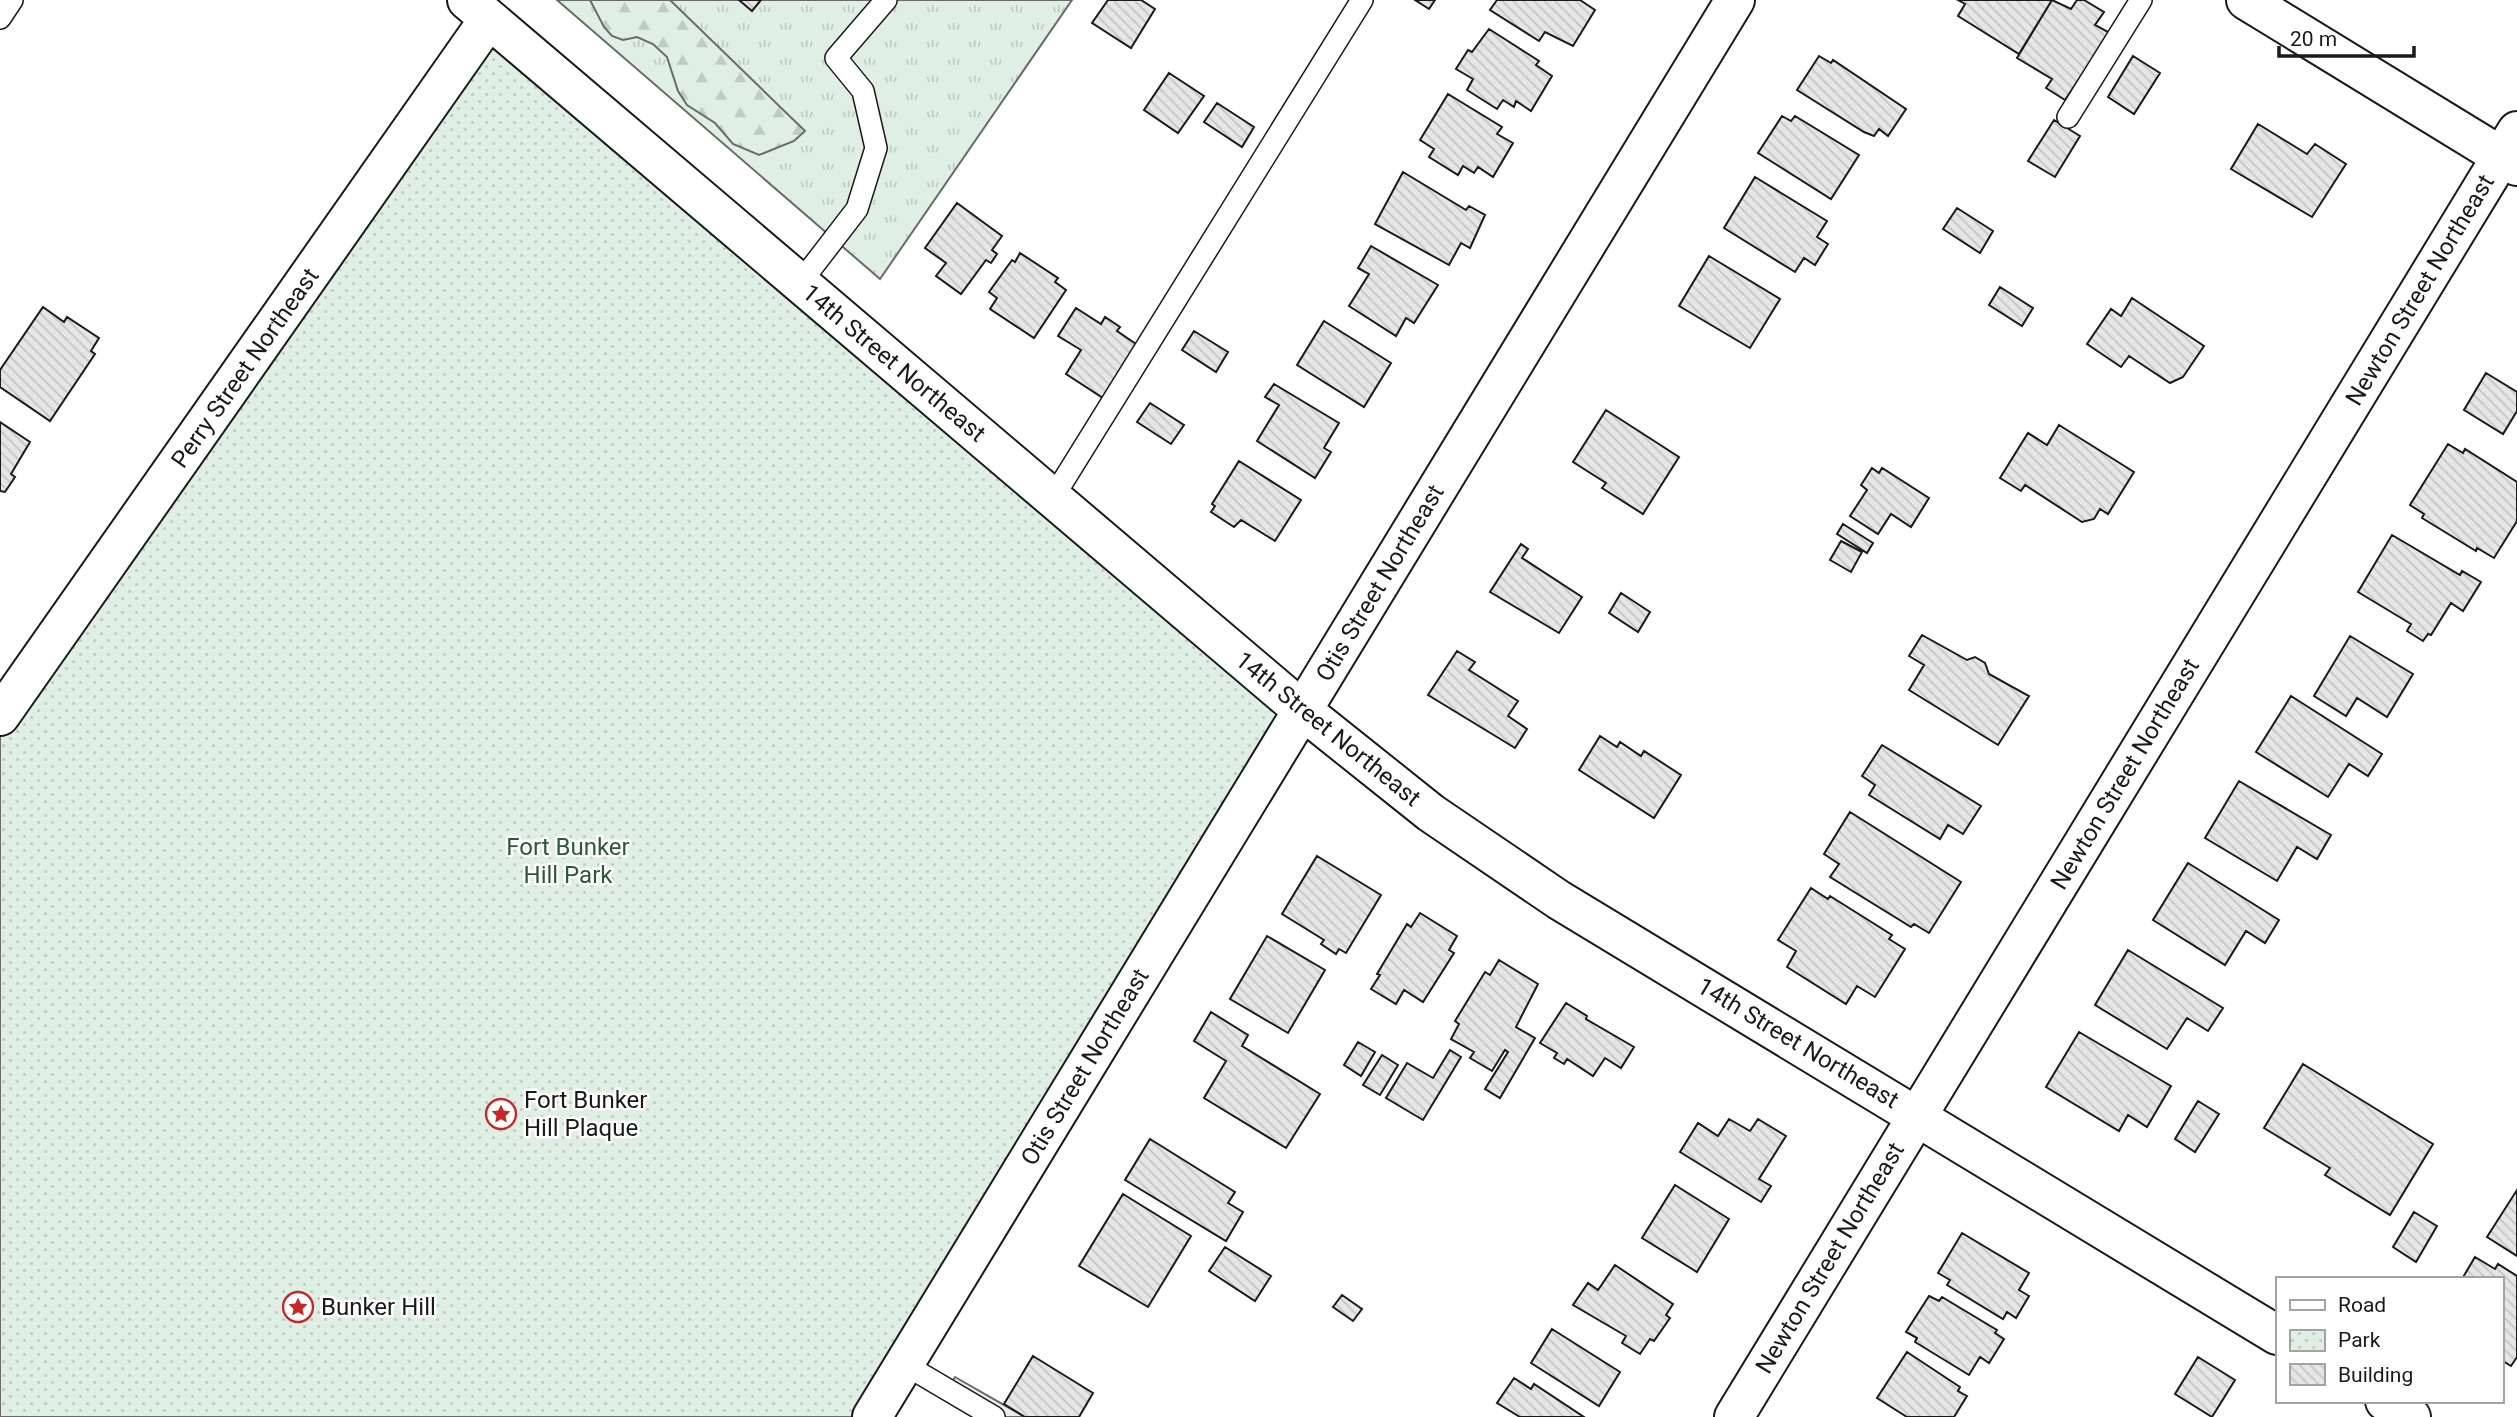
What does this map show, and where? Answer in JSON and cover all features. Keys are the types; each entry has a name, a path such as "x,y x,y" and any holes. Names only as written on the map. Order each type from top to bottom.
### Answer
{"street":[{"name":"Otis Street Northeast","path":"872,1417 1735,0"},
{"path":"2246,0 2512,151"},
{"name":"14th Street Northeast","path":"478,10 1302,710 1431,813 1493,858 2276,1334"},
{"name":"Perry Street Northeast","path":"0,716 478,10"},
{"name":"Newton Street Northeast","path":"1734,1417 1917,1115 2512,151"},
{"path":"2388,1403 2411,1417"}],"lane":[{"path":"0,18 12,0"},
{"path":"800,284 857,209 876,148 863,91 836,58 886,0"},
{"path":"1052,499 1362,0"},
{"path":"2068,117 2141,0"},
{"path":"904,1364 994,1417"}],"green space":[{"path":"557,0 1072,0 880,279"},
{"path":"590,0 670,0 805,131 794,141 759,155 733,144 715,123 687,105 678,91 667,57 653,44 637,37 623,40 612,36 604,27"},
{"name":"Fort Bunker Hill Park","path":"489,19 1302,710 872,1417 0,1417 0,716"}],"shaded area":[{"path":"955,1377 1025,1417 974,1417 941,1398"}],"building":[{"path":"739,0 761,0 752,11"},
{"path":"1108,0 1141,0 1155,9 1131,48 1092,23"},
{"path":"1415,0 1435,0 1429,9"},
{"path":"1497,0 1580,0 1595,10 1573,46 1545,32 1539,41 1490,10"},
{"path":"1958,0 2052,0 2019,54 1958,16 1965,4"},
{"path":"2052,0 2071,9 2077,0 2084,0 2104,12 2095,25 2110,33 2065,100 2046,88 2052,79 2017,58"},
{"path":"1489,29 1539,61 1536,65 1552,76 1531,111 1516,101 1514,107 1503,100 1497,109 1467,90 1473,79 1456,69 1468,50 1472,52"},
{"path":"1819,56 1831,63 1833,60 1906,109 1888,136 1879,129 1874,136 1864,132 1797,90"},
{"path":"2133,56 2160,73 2134,114 2108,97"},
{"path":"1169,73 1204,96 1178,133 1144,110"},
{"path":"1448,94 1502,127 1497,134 1513,143 1493,177 1478,167 1474,173 1463,166 1458,175 1429,157 1434,149 1420,140"},
{"path":"1217,103 1254,127 1242,147 1204,122"},
{"path":"1782,116 1791,121 1795,116 1859,155 1831,199 1758,153"},
{"path":"2054,120 2080,136 2055,177 2028,161"},
{"path":"2258,124 2307,154 2315,144 2346,164 2312,217 2231,169"},
{"path":"1403,172 1466,210 1469,206 1485,215 1470,248 1461,243 1449,265 1375,224"},
{"path":"1755,177 1827,221 1817,237 1828,244 1815,265 1804,258 1795,272 1724,228"},
{"path":"957,203 1002,236 992,250 997,254 991,263 986,260 961,294 936,276 946,263 925,248"},
{"path":"1957,208 1993,231 1980,253 1943,229"},
{"path":"1371,246 1438,285 1414,323 1406,318 1396,336 1349,306 1369,274 1358,268"},
{"path":"1020,253 1058,278 1055,282 1066,290 1034,338 990,309 997,298 989,292"},
{"path":"1709,256 1780,299 1750,348 1679,306"},
{"path":"2000,287 2033,308 2022,326 1989,305"},
{"path":"2132,298 2204,346 2183,377 2170,383 2129,356 2121,367 2087,344 2111,309 2121,316"},
{"path":"43,307 64,322 67,317 99,338 91,351 95,354 50,421 0,387 0,370"},
{"path":"1076,308 1101,324 1105,317 1120,327 1117,331 1136,344 1103,398 1066,374 1081,350 1058,336"},
{"path":"1324,321 1391,363 1364,407 1297,365"},
{"path":"1194,331 1228,352 1216,372 1182,350"},
{"path":"2486,373 2517,392 2517,411 2503,434 2464,410"},
{"path":"1274,384 1339,423 1324,448 1331,452 1315,478 1257,441 1279,405 1265,397"},
{"path":"1150,403 1184,425 1171,444 1137,422"},
{"path":"1606,410 1679,457 1643,514 1602,488 1606,483 1573,462"},
{"path":"0,422 30,442 11,474 15,477 5,492 0,491"},
{"path":"2059,425 2134,472 2108,514 2100,509 2094,519 2082,522 2025,485 2021,491 2000,478 2028,433 2047,445"},
{"path":"2448,444 2463,453 2465,449 2517,482 2517,521 2494,558 2477,548 2476,551 2422,518 2424,514 2410,505"},
{"path":"1239,461 1301,500 1275,541 1241,520 1234,527 1211,512 1215,506 1212,504"},
{"path":"1872,468 1879,473 1882,468 1929,498 1911,527 1891,514 1878,534 1850,516 1867,490 1861,485"},
{"path":"1843,524 1873,543 1867,553 1837,534"},
{"path":"2392,535 2460,575 2462,571 2481,582 2463,611 2451,603 2431,635 2428,634 2423,641 2407,631 2411,624 2358,592"},
{"path":"1841,541 1862,552 1851,572 1830,560"},
{"path":"1521,544 1528,549 1522,558 1582,597 1559,633 1490,592"},
{"path":"1621,593 1650,612 1638,632 1609,613"},
{"path":"1922,635 1967,660 1975,657 1985,663 1989,674 2029,696 1998,745 1909,690 1924,665 1909,656"},
{"path":"2350,636 2413,674 2387,717 2357,698 2346,716 2314,696"},
{"path":"1457,651 1475,662 1469,670 1518,701 1508,716 1527,729 1515,748 1428,695"},
{"path":"2291,696 2382,754 2368,776 2349,764 2328,797 2256,752"},
{"path":"1600,736 1617,747 1620,742 1641,756 1644,751 1681,775 1654,818 1579,770"},
{"path":"1882,745 1981,806 1963,834 1948,825 1940,839 1869,795 1875,785 1862,776"},
{"path":"2239,781 2331,835 2317,859 2297,847 2277,881 2205,838"},
{"path":"1850,812 1961,882 1929,933 1914,924 1911,927 1830,877 1839,864 1824,854"},
{"path":"1317,856 1381,895 1346,953 1339,949 1336,954 1321,944 1324,940 1282,914"},
{"path":"2188,863 2279,920 2265,943 2246,931 2225,965 2153,920"},
{"path":"1811,888 1828,899 1830,896 1892,935 1889,939 1905,949 1875,997 1857,986 1846,1004 1787,967 1796,951 1778,940"},
{"path":"1420,913 1457,936 1449,950 1454,953 1423,1002 1404,990 1396,1004 1371,989 1407,924 1411,927"},
{"path":"1267,936 1325,970 1288,1033 1230,999"},
{"path":"2128,950 2223,1008 2208,1031 2187,1018 2167,1049 2095,1005"},
{"path":"1499,960 1538,984 1516,1027 1535,1038 1500,1098 1485,1089 1508,1052 1505,1050 1492,1071 1470,1058 1474,1052 1451,1039 1459,1024 1455,1021 1485,972 1490,975"},
{"path":"1566,1003 1587,1016 1586,1019 1634,1047 1621,1068 1605,1058 1593,1076 1567,1059 1564,1064 1554,1058 1557,1053 1540,1043"},
{"path":"1211,1012 1248,1035 1242,1046 1320,1094 1286,1148 1204,1098 1226,1061 1194,1041"},
{"path":"2079,1032 2171,1086 2147,1127 2128,1115 2119,1131 2046,1087"},
{"path":"1358,1042 1375,1052 1361,1076 1344,1065"},
{"path":"1450,1050 1461,1057 1423,1120 1386,1098 1407,1063 1433,1078"},
{"path":"1382,1055 1398,1065 1380,1095 1363,1085"},
{"path":"2303,1064 2433,1144 2390,1215 2325,1175 2330,1168 2264,1128"},
{"path":"2198,1101 2219,1114 2195,1152 2175,1139"},
{"path":"1729,1119 1750,1131 1758,1119 1786,1136 1759,1179 1771,1186 1761,1202 1680,1152 1698,1123 1718,1136"},
{"path":"1150,1139 1235,1192 1228,1203 1243,1212 1226,1241 1125,1180"},
{"path":"1675,1185 1729,1219 1697,1272 1642,1238"},
{"path":"2517,1190 2517,1256 2487,1237"},
{"path":"1123,1194 1191,1236 1148,1307 1079,1266"},
{"path":"2414,1212 2437,1226 2416,1262 2393,1247"},
{"path":"1962,1233 2029,1273 2019,1290 2029,1296 2016,1318 2007,1312 2003,1319 1947,1285 1950,1280 1938,1273"},
{"path":"1225,1247 1271,1276 1255,1301 1209,1271"},
{"path":"2475,1257 2495,1269 2498,1264 2517,1276 2517,1357 2511,1366 2503,1361 2503,1277 2463,1277"},
{"path":"1615,1265 1673,1304 1666,1315 1670,1318 1654,1341 1650,1339 1640,1354 1622,1343 1626,1336 1573,1305 1588,1283 1598,1290"},
{"path":"1342,1295 1362,1309 1353,1321 1333,1307"},
{"path":"1929,1296 1939,1301 1942,1297 1997,1330 1995,1333 2004,1339 1989,1363 1980,1357 1969,1375 1915,1342 1917,1338 1906,1332"},
{"path":"1552,1329 1620,1372 1599,1406 1531,1363"},
{"path":"1907,1352 1960,1387 1958,1391 1967,1396 1954,1417 1907,1417 1877,1398"},
{"path":"1033,1356 1093,1393 1079,1417 1025,1417 1004,1404"},
{"path":"2198,1357 2235,1380 2212,1417 2175,1394"},
{"path":"1514,1378 1531,1389 1534,1384 1584,1417 1520,1417 1497,1403"}],"place":[{"name":"Fort Bunker Hill Plaque","path":"501,1114"},
{"name":"Bunker Hill","path":"298,1307"}]}
